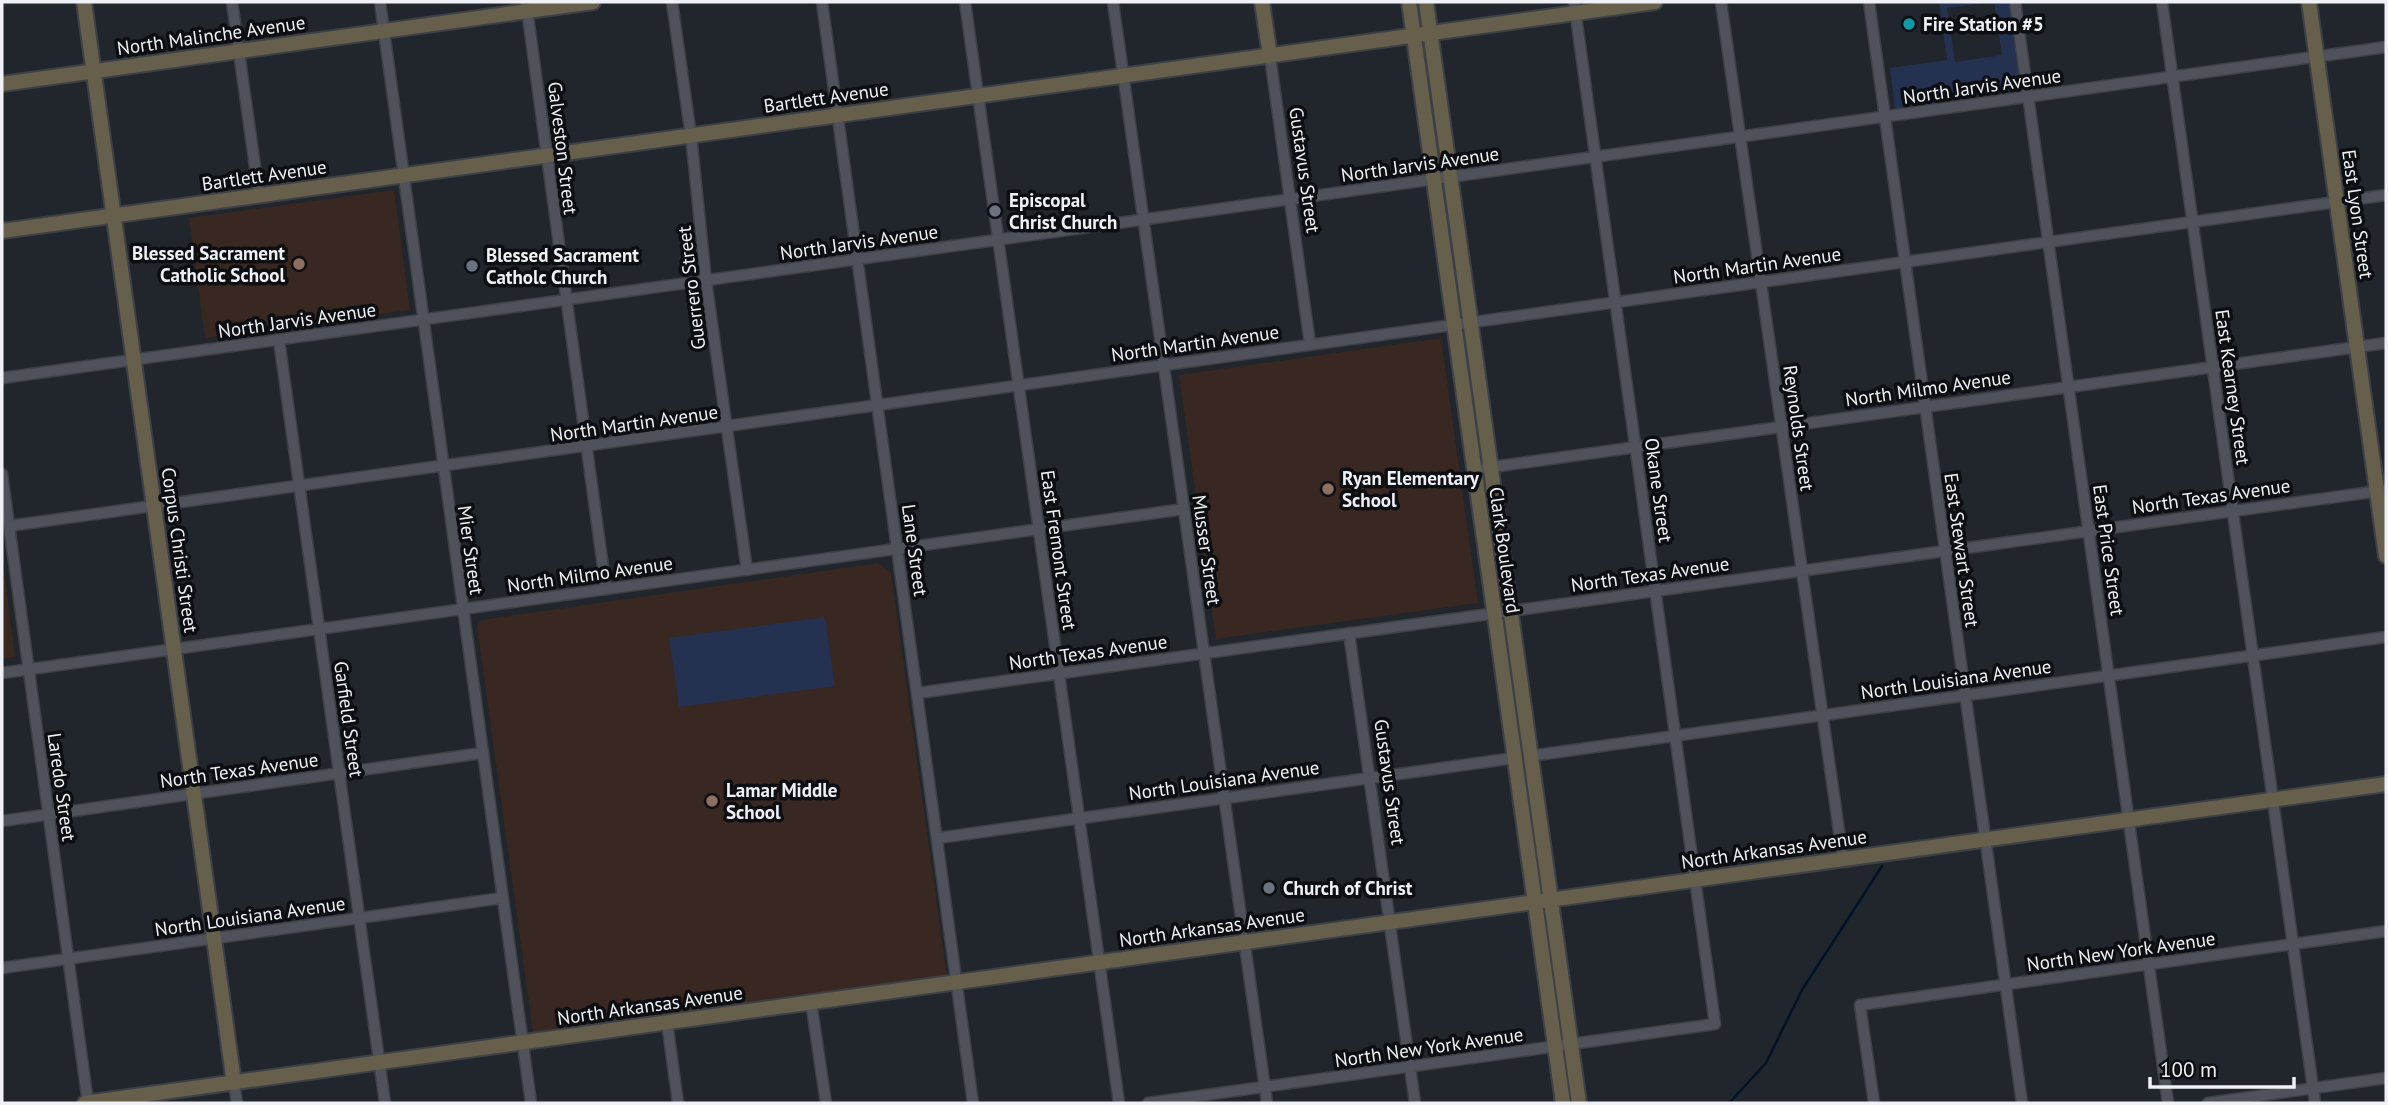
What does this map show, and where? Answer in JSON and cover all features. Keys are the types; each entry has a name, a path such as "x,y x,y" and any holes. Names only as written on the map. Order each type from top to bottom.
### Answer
{"main road":[{"name":"Corpus Christi Street","path":"84,2 234,1083"},
{"name":"North Malinche Avenue","path":"2,84 384,31 527,6 593,2"},
{"name":"Gustavus Street","path":"1262,2 1270,55"},
{"name":"Clark Boulevard","path":"1409,2 1563,1103"},
{"name":"Clark Boulevard","path":"1426,2 1579,1103"},
{"name":"Bartlett Avenue","path":"2,231 1430,33 1575,7 1656,2"},
{"name":"East Lyon Street","path":"2309,2 2357,347 2382,490 2386,556"},
{"name":"North Arkansas Avenue","path":"87,1103 2386,784"}],"street":[{"path":"232,2 259,195"},
{"name":"Mier Street","path":"380,2 531,1103"},
{"name":"Guerrero Street","path":"672,2 691,136 706,281 747,570"},
{"name":"Lane Street","path":"822,2 973,1103"},
{"name":"East Fremont Street","path":"965,2 1119,1103"},
{"name":"Musser Street","path":"1113,2 1267,1103"},
{"name":"Reynolds Street","path":"1721,2 1843,859"},
{"name":"East Stewart Street","path":"1869,2 2022,1103"},
{"name":"East Price Street","path":"2015,2 2168,1103"},
{"name":"East Kearney Street","path":"2162,2 2315,1103"},
{"name":"Galveston Street","path":"527,6 606,589"},
{"name":"Okane Street","path":"1575,7 1716,1024"},
{"name":"North Jarvis Avenue","path":"2,378 2386,47"},
{"name":"Gustavus Street","path":"1270,55 1310,344"},
{"name":"North Martin Avenue","path":"9,526 2386,195"},
{"name":"Garfield Street","path":"279,340 385,1103"},
{"name":"North Milmo Avenue","path":"1474,469 2386,342"},
{"name":"Laredo Street","path":"2,474 87,1103"},
{"name":"North Texas Avenue","path":"918,693 2382,490"},
{"name":"North Milmo Avenue","path":"2,673 1184,509"},
{"name":"Gustavus Street","path":"1349,633 1415,1103"},
{"name":"North Louisiana Avenue","path":"1530,756 2386,637"},
{"name":"North Texas Avenue","path":"2,821 482,754"},
{"name":"North Louisiana Avenue","path":"938,838 1514,758"},
{"name":"North Louisiana Avenue","path":"2,968 502,898"},
{"name":"North New York Avenue","path":"1874,1103 1860,1004 2386,931"},
{"path":"811,1002 826,1103"},
{"path":"667,1022 678,1103"},
{"name":"North New York Avenue","path":"1148,1103 1716,1024"},
{"path":"2208,1103 2386,1078"},
{"name":"Corpus Christi Street","path":"234,1083 237,1103"}],"shaded area":[{"path":"1939,2 1992,2 1947,8 1955,62 2002,55 1994,2 2009,2 2020,83 2018,90 1895,109 1890,68 1947,60"},
{"name":"Blessed Sacrament Catholic School","path":"394,190 410,310 205,338 189,218"},
{"name":"Ryan Elementary School","path":"1441,338 1478,603 1216,639 1179,375"},
{"path":"2,556 15,657 2,659"},
{"name":"Lamar Middle School","path":"878,563 891,573 947,977 533,1032 477,626 481,620"},
{"path":"825,617 835,686 679,707 669,638"}],"waterway":[{"path":"1729,1103 1766,1063 1802,990 1882,866"}],"place":[{"name":"Fire Station #5","path":"1909,24"},
{"name":"Episcopal Christ Church","path":"995,211"},
{"name":"Blessed Sacrament Catholic School","path":"299,264"},
{"name":"Blessed Sacrament Catholc Church","path":"472,266"},
{"name":"Ryan Elementary School","path":"1328,489"},
{"name":"Lamar Middle School","path":"712,801"},
{"name":"Church of Christ","path":"1269,888"}]}
